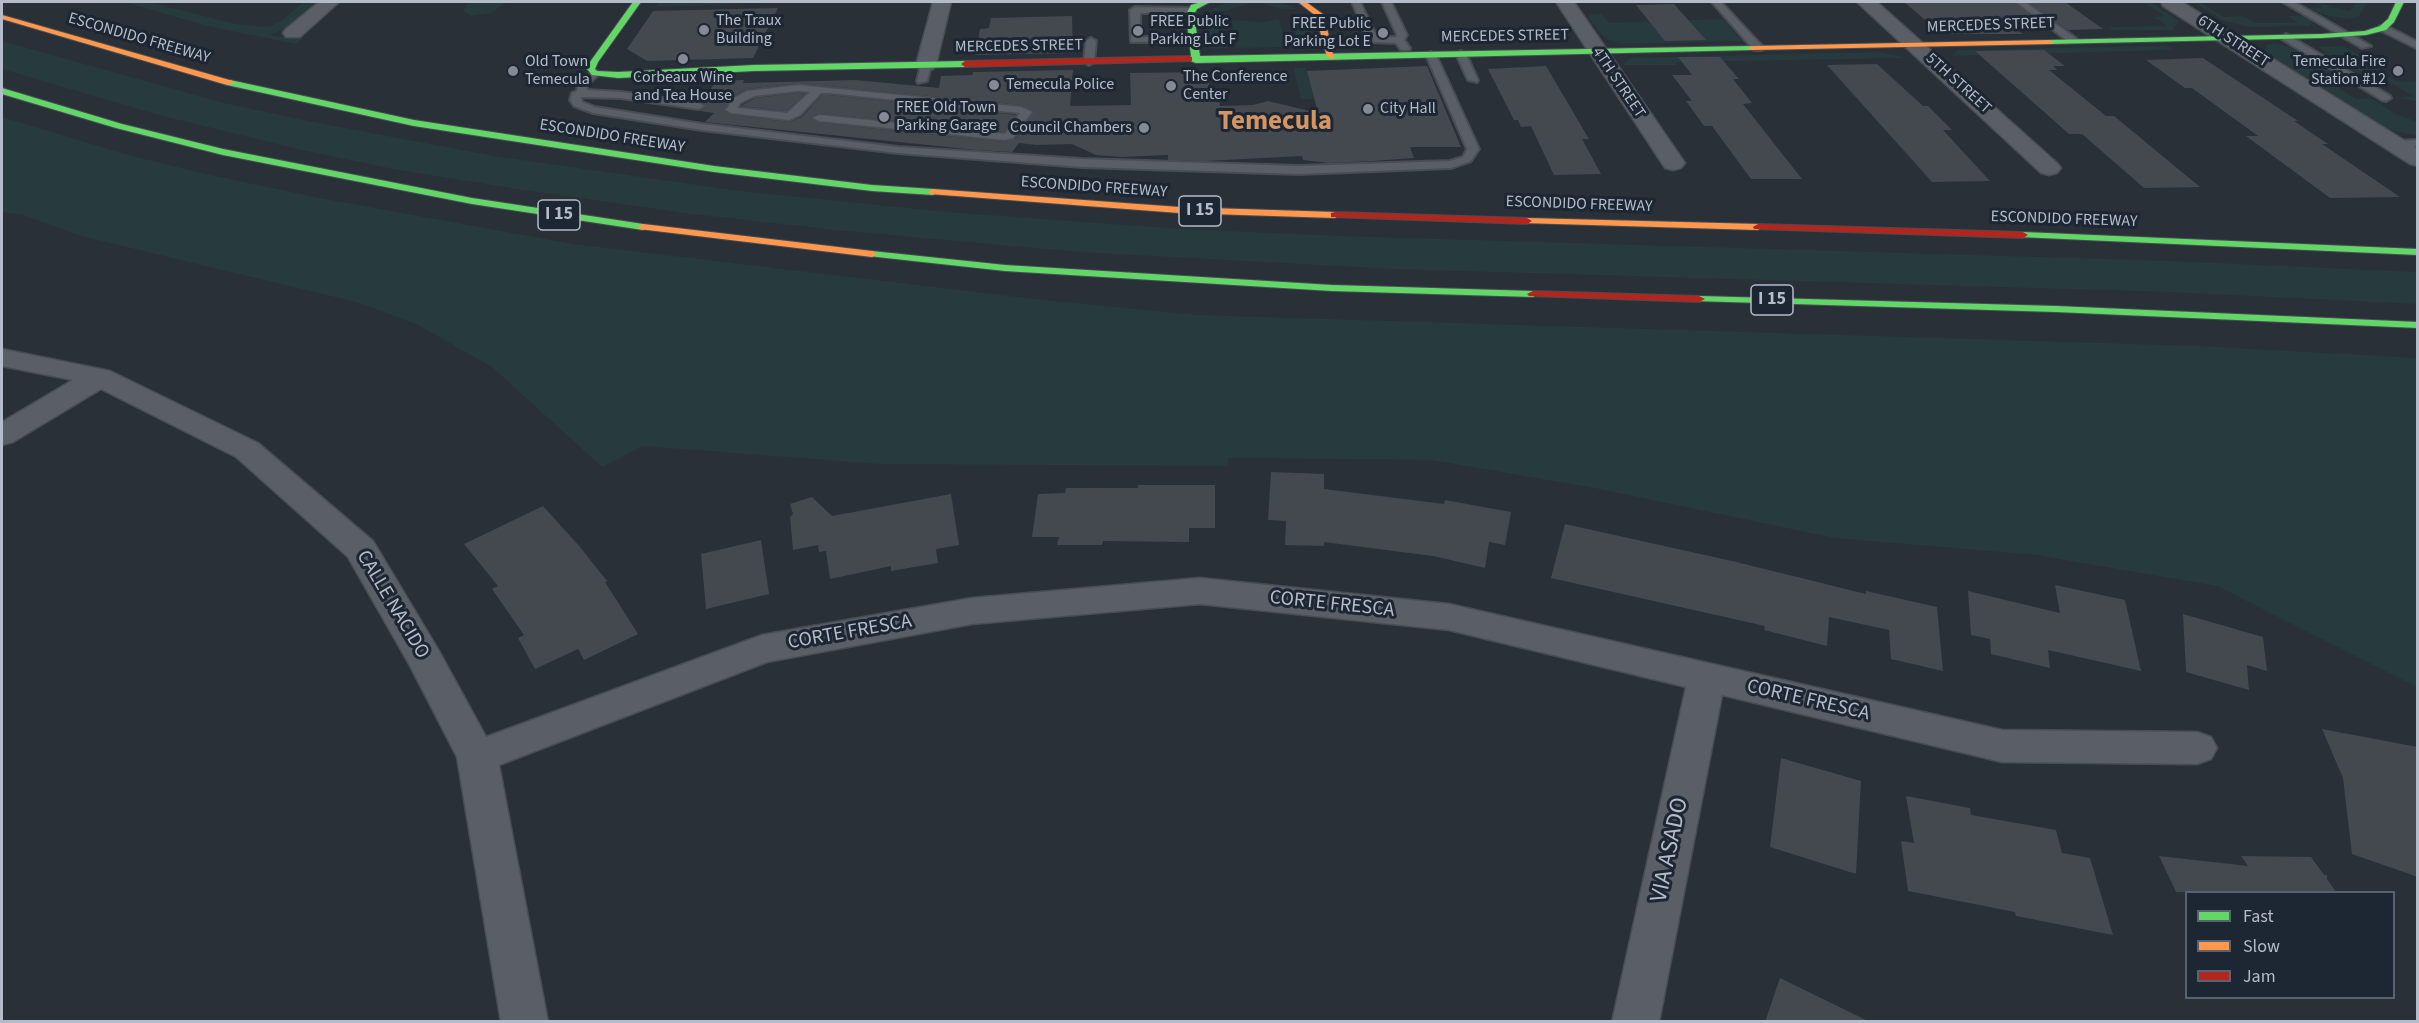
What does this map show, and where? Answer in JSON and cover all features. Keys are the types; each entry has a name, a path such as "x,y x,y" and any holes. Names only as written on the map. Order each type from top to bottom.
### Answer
{"main road":[{"path":"596,74 591,69 594,62 637,2"},
{"path":"1196,60 1190,14 1192,10 1206,2"},
{"path":"1302,2 1320,15 1331,57"},
{"path":"2383,28 2391,20 2400,2"},
{"name":"ESCONDIDO FREEWAY","path":"2,17 231,83 414,123 714,169 872,188 1179,210 2140,239 2418,252"},
{"name":"MERCEDES STREET","path":"596,74 618,75 681,70 924,73 1089,62 2345,35 2383,28"},
{"name":"I 15","path":"2,91 119,126 223,152 472,201 624,225 1005,268 1332,288 2044,309 2418,325"}],"street":[{"path":"293,33 330,2"},
{"path":"924,73 942,2"},
{"name":"4TH STREET","path":"1565,2 1673,163"},
{"name":"5TH STREET","path":"1866,2 2049,168"},
{"name":"6TH STREET","path":"2170,2 2418,159"},
{"name":"CALLE NACIDO","path":"2,358 100,377 247,450 361,549 426,661 477,757 525,1022"},
{"path":"2,435 100,377"},
{"name":"CORTE FRESCA","path":"477,757 762,649 972,611 1200,591 1449,616 2002,746 2197,748"},
{"name":"VIA ASADO","path":"1635,1022 1707,678"}],"lane":[{"path":"1356,2 1373,40 1399,40"},
{"path":"1387,2 1402,35 1399,40"},
{"path":"1565,2 1570,2"},
{"path":"1716,2 1758,48"},
{"path":"2020,2 2073,40"},
{"path":"2288,2 2366,46"},
{"path":"1192,10 1135,10 1135,40 1193,39"},
{"path":"2383,28 2418,34"},
{"path":"2383,28 2418,46"},
{"path":"2286,36 2386,98"},
{"path":"1399,40 1411,56"},
{"path":"1089,62 1091,41"},
{"path":"1461,54 1473,80"},
{"path":"699,106 583,92 576,95 575,100 578,104 593,110 702,127 909,151 1082,163 1299,170 1393,168 1451,164 1467,159 1473,149 1431,55"},
{"path":"583,92 582,84 596,74"},
{"path":"818,90 796,113 789,117 731,110 736,101 750,93 798,88 1022,110 1028,112 1009,136 1005,137 819,118"},
{"path":"2393,144 2418,143"}],"green space":[{"path":"125,2 149,2 231,23 261,27 271,26 281,21 303,2 316,2 283,30 270,35 305,36 296,44 207,26"},
{"path":"469,2 507,2 491,13 471,16 463,11"},
{"path":"659,2 790,2 656,7"},
{"path":"1228,2 1279,2 1299,9 1282,9 1265,4 1249,3 1226,11 1208,11"},
{"path":"2144,2 2150,2 2179,21 2172,30 2112,30 2108,27 2167,26 2154,17 2165,16"},
{"path":"2193,2 2200,2 2224,17 2242,16 2256,23 2298,23 2288,16 2308,16 2315,20 2309,26 2250,27 2224,21"},
{"path":"2314,2 2350,11 2356,2 2368,2 2359,16 2348,19 2321,14 2310,8 2323,7"},
{"path":"1591,14 1602,14 1609,23 1723,19 1742,41 1621,44 1608,40 1602,35 1588,17"},
{"path":"1307,17 1316,47 1299,47 1291,18"},
{"path":"1223,19 1228,48 1210,49 1206,20"},
{"path":"1279,19 1286,47 1237,48 1232,20 1263,22"},
{"path":"2,41 224,103 308,121 494,156 740,191 947,212 1182,229 1341,236 2172,261 2417,272 2417,304 2169,292 1393,269 1079,252 835,230 684,213 517,189 393,169 302,150 159,115 2,69"},
{"path":"2275,43 2292,48 2350,85 2335,86 2356,99 2371,98 2394,113 2417,122 2417,136 2388,129 2266,52 2267,45"},
{"path":"2166,46 2173,50 1952,56 1958,50"},
{"path":"2344,46 2373,63 2367,64 2396,81 2417,82 2417,101 2398,98 2413,96 2393,84 2373,82 2319,47"},
{"path":"1879,52 1906,58 1623,65 1630,58"},
{"path":"1294,68 1305,68 1307,71 1314,99 1301,99"},
{"path":"2,117 128,155 206,174 320,198 573,244 1043,300 1197,315 2198,346 2417,358 2417,687 2217,586 2036,555 1835,538 1595,488 1431,460 1229,458 1227,466 879,464 643,446 602,467 492,367 418,325 360,303 81,236 23,215 2,212"}],"building":[{"path":"1904,2 2014,2 2049,30 2018,31 2023,34 1942,34"},
{"path":"2028,2 2065,2 2103,29 2068,30"},
{"path":"1674,4 1706,40 1665,41 1636,5"},
{"name":"The Traux Building","path":"778,8 753,58 647,61 627,49 653,11"},
{"path":"1072,16 1073,53 975,55 980,29 989,28 991,18"},
{"path":"2044,50 2065,66 2053,66 2057,70 2049,70 2106,116 2114,116 2200,187 2144,188 2082,134 2069,134 1975,51"},
{"path":"1678,57 1720,57 1739,79 1733,79 1752,103 1743,104 1802,179 1751,179 1712,126 1704,126 1686,101 1692,101 1672,75 1692,75"},
{"path":"2203,58 2298,121 2294,121 2328,144 2322,144 2400,197 2330,198 2246,136 2258,136 2192,88 2185,88 2146,60"},
{"path":"1877,64 1923,106 1928,106 1952,130 1943,130 1990,181 1932,182 1827,65"},
{"path":"1427,66 1461,147 1410,147 1414,158 1329,163 1303,160 1302,156 1205,161 1168,160 1168,155 1121,157 1096,155 1072,144 1019,143 1012,152 976,150 705,122 714,113 700,111 706,107 704,103 715,81 744,80 743,83 856,80 939,88 941,76 972,75 973,72 1073,70 1070,106 1131,105 1130,73 1209,72 1209,90 1218,90 1220,106 1253,105 1268,101 1318,113 1307,71","holes":["798,83 1022,105 1034,111 1015,139 1005,142 819,123 811,117 819,113 1004,132 1016,115 829,95 822,95 802,117 789,122 731,115 724,111 731,97 746,89"]},
{"path":"1546,66 1589,139 1582,139 1601,174 1554,175 1531,126 1521,127 1518,120 1514,120 1488,69"},
{"path":"805,94 786,111 741,106 755,98"},
{"path":"1271,472 1324,474 1324,489 1444,504 1445,500 1511,512 1505,545 1489,542 1485,568 1433,556 1324,542 1324,546 1285,545 1286,521 1268,520"},
{"path":"1138,485 1215,485 1215,528 1189,528 1189,542 1103,541 1102,545 1057,545 1059,537 1032,537 1038,494 1065,493 1066,488 1138,488"},
{"path":"951,494 959,545 936,549 938,563 891,571 891,566 830,579 826,551 819,552 818,545 793,550 790,517 793,514 790,504 812,497 832,516"},
{"path":"543,506 607,581 605,582 638,634 584,660 578,649 535,669 518,638 524,635 492,589 498,586 464,544"},
{"path":"1565,524 1866,594 1866,591 1937,607 1943,671 1891,659 1889,630 1829,617 1827,646 1764,630 1765,626 1551,578"},
{"path":"761,540 769,594 706,609 701,554"},
{"path":"2055,585 2125,600 2141,671 2048,650 2050,668 1991,654 1990,639 1971,635 1968,591 2060,613"},
{"path":"2183,614 2263,637 2267,671 2247,665 2249,690 2186,672"},
{"path":"2322,729 2418,747 2418,877 2352,854 2343,778"},
{"path":"1781,758 1861,781 1856,874 1770,847"},
{"path":"1906,796 1970,808 1971,815 2056,830 2062,853 2090,858 2113,935 2016,916 2015,912 1908,891 1901,841 1914,843"},
{"path":"2159,856 2248,866 2241,856 2311,857 2324,875 2327,875 2327,879 2335,891 2185,891 2176,892"},
{"path":"1780,978 1870,1022 1765,1022"}],"traffic: fast":[{"path":"637,2 594,62 591,69 595,73 618,75 754,68 965,64"},
{"path":"1196,60 1190,14 1194,7 1206,2"},
{"path":"2049,42 2366,33 2383,28 2391,20 2400,2"},
{"path":"1189,59 1752,48"},
{"path":"230,83 414,123 714,169 872,188 933,192"},
{"path":"2,91 119,126 223,152 472,201 643,227"},
{"path":"2023,235 2418,252"},
{"path":"872,254 1005,268 1332,288 1533,294"},
{"path":"1699,299 2056,309 2418,325"}],"traffic: slow":[{"path":"1302,2 1320,15 1331,57"},
{"path":"2,17 230,83"},
{"path":"1752,48 2049,42"},
{"path":"933,192 1179,210 1335,215"},
{"path":"1527,221 1758,227"},
{"path":"643,227 872,254"}],"traffic: jam":[{"path":"965,64 1189,59"},
{"path":"1335,215 1527,221"},
{"path":"1758,227 2023,235"},
{"path":"1533,294 1699,299"}],"place":[{"name":"The Traux Building","path":"704,30"},
{"name":"FREE Public Parking Lot F","path":"1138,31"},
{"name":"FREE Public Parking Lot E","path":"1383,33"},
{"name":"Corbeaux Wine and Tea House","path":"683,59"},
{"name":"Old Town Temecula","path":"513,71"},
{"name":"Temecula Fire Station #12","path":"2398,71"},
{"name":"Temecula Police","path":"994,85"},
{"name":"The Conference Center","path":"1171,86"},
{"name":"City Hall","path":"1368,109"},
{"name":"FREE Old Town Parking Garage","path":"884,117"},
{"name":"Council Chambers","path":"1144,128"}],"district":[{"name":"Temecula","path":"1275,123"}]}
